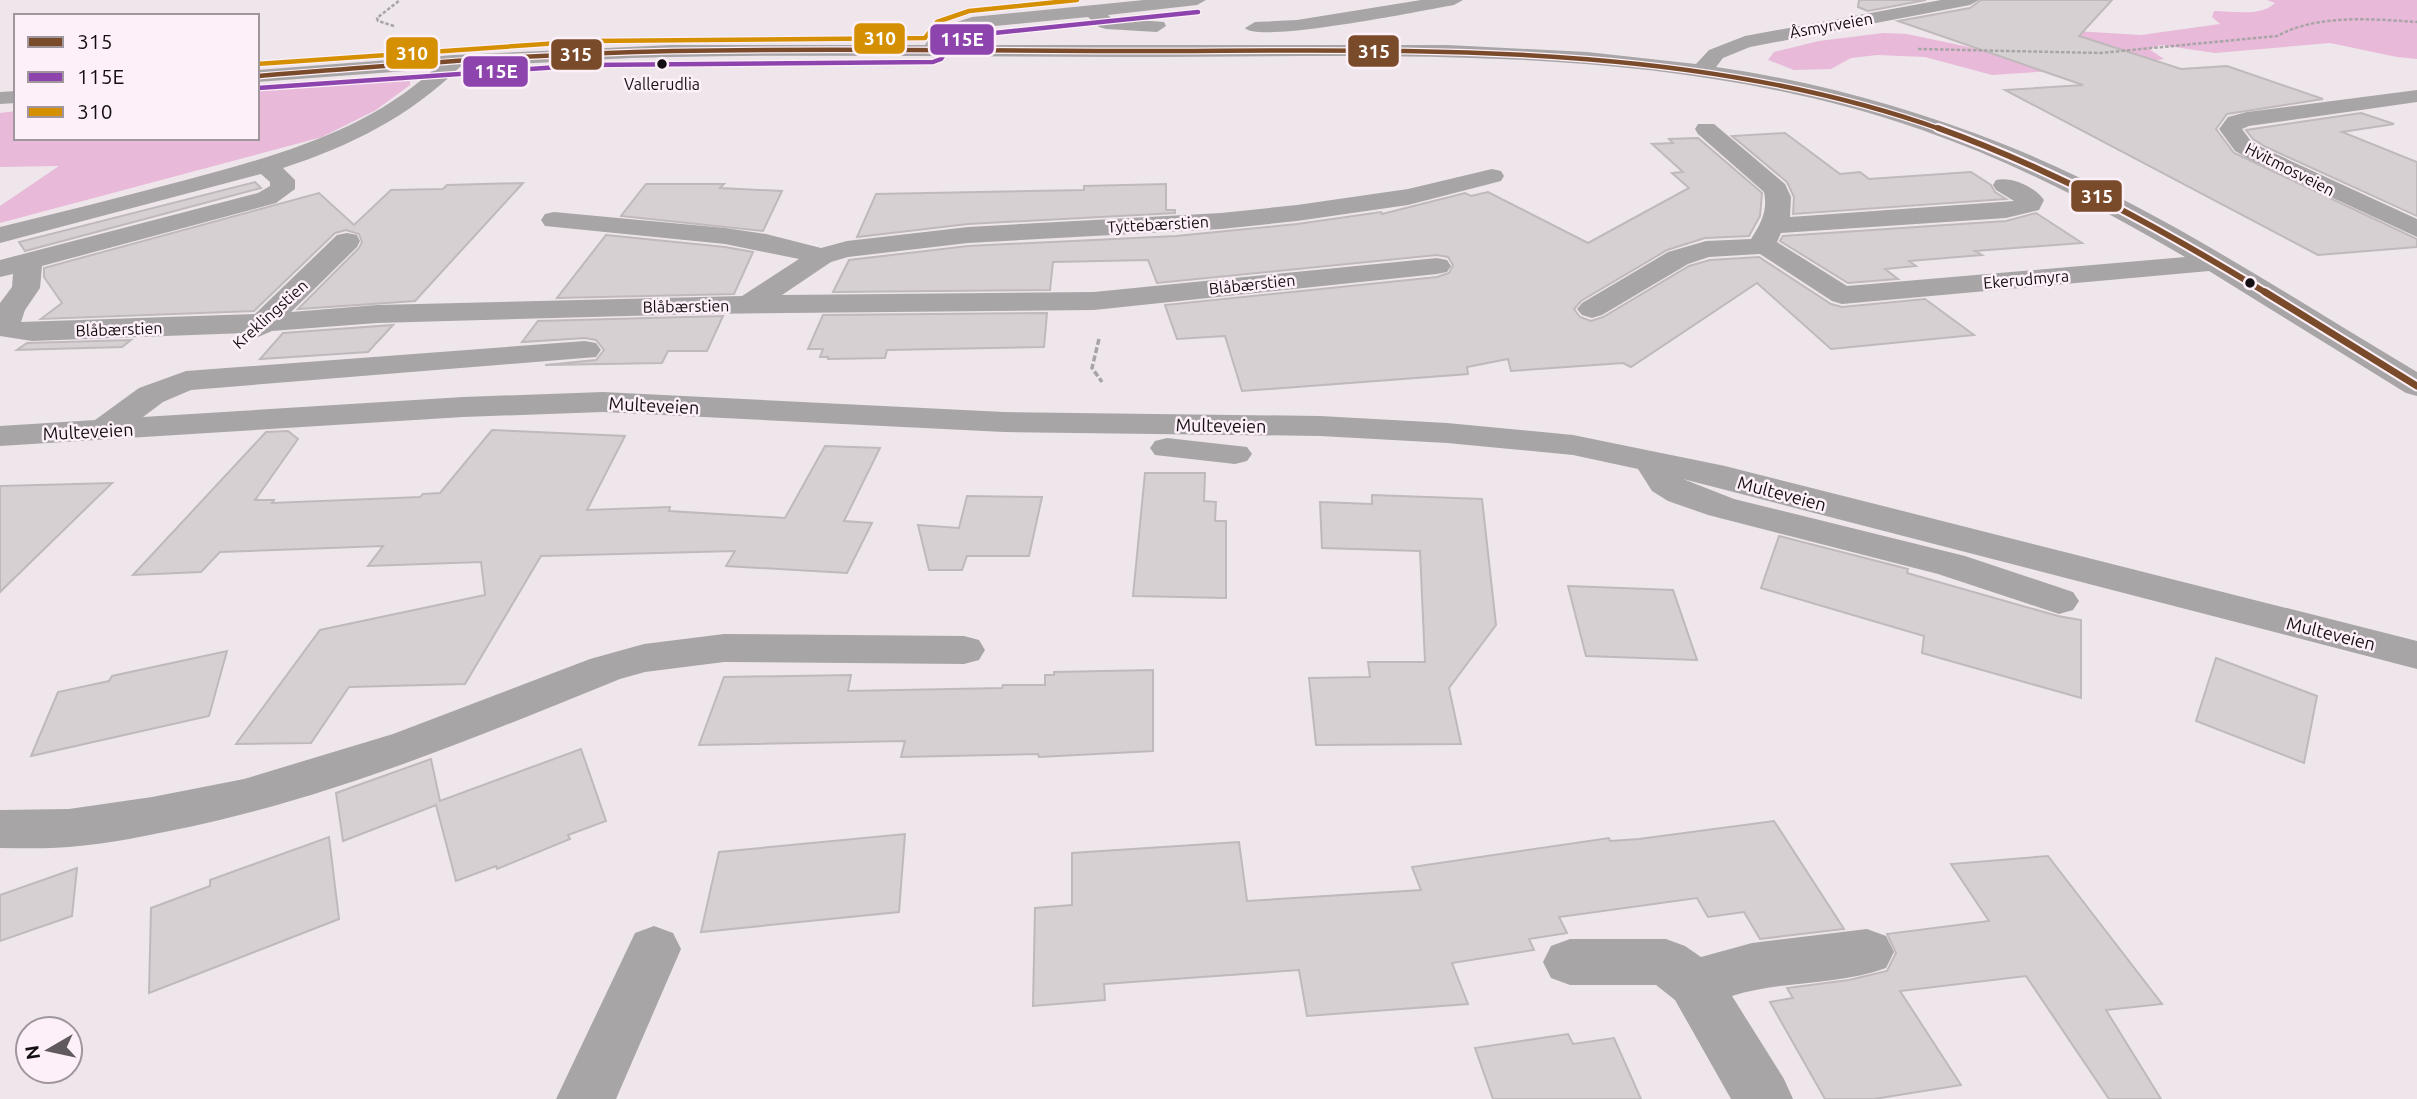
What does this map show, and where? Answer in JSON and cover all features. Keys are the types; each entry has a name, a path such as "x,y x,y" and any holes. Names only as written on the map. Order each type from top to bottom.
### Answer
{"street":[{"path":"932,50 943,33 972,23 1197,0"},
{"path":"1235,27 1281,28 1454,0"},
{"name":"Åsmyrveien","path":"1702,70 1716,54 1745,42 1970,0"},
{"path":"1094,12 1101,21 1114,25 1212,26"},
{"path":"259,76 454,61 660,51 1520,52 1618,59 1702,70 1786,85 1857,102 1955,134 2070,184 2211,263 2417,386"},
{"path":"0,235 265,166 317,148 377,121 426,89 454,61"},
{"name":"Hvitmosveien","path":"2417,96 2246,119 2236,122 2230,129 2243,146 2257,154 2417,229"},
{"path":"1706,129 1776,188 1781,203 1770,236"},
{"path":"14,265 267,198 282,189 283,180 265,166"},
{"name":"Tyttebærstien","path":"748,305 821,256 847,249 906,240 1036,230 1221,221 1297,213 1408,197 1492,176"},
{"path":"1592,309 1678,258 1693,252 1770,236 2006,211 2030,205 2031,200 2005,185"},
{"name":"Tyttebærstien","path":"554,220 725,236 766,242 821,256"},
{"name":"Ekerudmyra","path":"1770,236 1842,295 2211,263"},
{"name":"Kreklingstien","path":"186,381 248,338 347,241"},
{"name":"Blåbærstien","path":"14,265 26,288 6,318 8,329 52,332 264,323 377,314 1094,300 1437,266"},
{"path":"102,431 151,395 186,381 585,350"},
{"name":"Multeveien","path":"0,436 463,407 603,402 1079,424 1320,426 1447,433 1573,445 1654,461 2417,655"},
{"path":"1079,424 1099,438 1120,444 1235,454"},
{"path":"1654,461 1656,472 1665,484 1681,493 1721,507 1951,565 2059,601"},
{"path":"0,829 69,828 152,816 244,797 326,774 409,746 605,669 644,658 723,648 964,650"},
{"path":"586,1099 654,949"},
{"path":"1694,983 1752,965 1867,952"},
{"path":"1570,962 1666,962 1694,983 1763,1099"}],"path":[{"path":"1910,48 2100,53 2277,36 2298,24 2372,19 2417,22"},
{"path":"1094,371 1091,368 1100,335"}],"shaded area":[{"path":"2267,0 2417,0 2417,59 2330,43 2215,53 2161,45 2149,49 2164,59 2128,66 1992,75 1925,57 1877,55 1851,58 1831,69 1794,70 1768,60 1774,52 1819,41 1883,33 1907,34 1997,53 2075,31 2141,35 2220,24 2212,17 2214,11 2262,10 2275,3"},
{"path":"410,76 410,85 376,110 322,137 0,223 0,206 59,166 0,167 0,113 14,111 14,140 259,140 259,90"}],"building":[{"path":"1859,0 1926,0 1868,11 1858,7"},
{"path":"1981,0 2112,0 2079,36 2181,69 2227,66 2323,99 2227,114 2216,129 2234,153 2417,239 2417,247 2318,255 2005,90 2083,85 1898,21 1970,8"},
{"path":"2361,113 2394,124 2342,132 2417,162 2417,216 2266,147 2253,139 2246,130"},
{"path":"1785,133 1840,174 1860,172 1869,179 1971,172 2006,199 1793,214 1794,197 1787,182 1732,136"},
{"path":"1698,138 1762,193 1760,216 1749,236 1705,238 1667,250 1581,301 1574,309 1580,317 1591,321 1603,317 1689,266 1710,260 1759,257 1831,304 1842,307 1925,299 1974,335 1831,349 1757,283 1631,367 1623,363 1511,371 1508,359 1467,367 1468,374 1242,391 1225,336 1177,339 1165,305 1437,277 1449,273 1453,265 1448,257 1437,255 1157,283 1148,260 1053,262 1050,290 833,292 849,260 968,246 1176,236 1297,224 1381,212 1382,214 1465,193 1471,196 1488,192 1588,243 1689,188 1672,173 1683,172 1652,144 1673,143 1669,139"},
{"path":"255,182 261,188 25,251 19,242"},
{"path":"523,183 415,301 298,309 359,248 362,242 359,234 346,230 335,233 254,311 41,319 62,303 44,277 44,268 319,193 354,225 391,190"},
{"path":"646,184 724,184 720,188 782,191 763,231 621,216"},
{"path":"1166,184 1166,210 1175,210 1175,213 968,224 857,237 876,194 1084,190 1084,186"},
{"path":"2036,213 2082,243 1975,251 1982,255 1909,261 1916,266 1885,269 1898,279 1848,283 1780,241 1783,236 2006,221"},
{"path":"606,235 753,252 734,294 557,298"},
{"path":"1047,313 1044,347 887,350 885,358 828,359 820,357 823,349 808,349 823,315"},
{"path":"723,316 707,351 668,351 662,363 545,365 596,360 604,350 596,340 585,338 522,342 538,321"},
{"path":"393,325 368,352 260,359 283,333"},
{"path":"131,340 122,347 17,350 27,343"},
{"path":"492,430 625,436 587,510 670,507 669,511 785,518 825,446 880,448 844,521 872,523 847,573 726,566 735,551 541,556 465,684 349,687 311,743 236,744 320,630 485,595 481,562 368,566 383,546 220,552 201,572 133,575 266,432 288,431 298,439 255,500 274,500 272,503 420,497 423,494 440,493"},
{"path":"1145,473 1205,473 1204,501 1216,502 1215,521 1226,521 1226,598 1133,596"},
{"path":"112,483 0,592 0,486"},
{"path":"1372,495 1482,499 1496,625 1449,688 1461,744 1316,745 1309,678 1370,677 1368,662 1425,662 1420,551 1322,548 1320,502 1372,504"},
{"path":"967,496 1042,497 1029,556 967,556 962,570 929,570 918,525 959,528"},
{"path":"1779,536 1908,569 1907,573 2058,616 2081,620 2081,698 1922,653 1924,636 1761,588"},
{"path":"1568,586 1673,590 1697,660 1586,656"},
{"path":"227,651 209,716 31,756 58,692 109,681 112,676"},
{"path":"2216,658 2317,696 2304,763 2196,721"},
{"path":"1153,670 1153,751 1039,757 1038,754 901,757 905,741 699,745 724,677 851,675 848,691 1002,688 1003,685 1045,685 1045,675 1054,675 1054,672"},
{"path":"581,749 606,821 568,835 570,839 497,869 496,866 456,881 436,805 343,841 336,793 431,759 440,801"},
{"path":"1774,821 1844,929 1760,939 1744,912 1708,917 1697,898 1559,917 1567,933 1529,939 1534,950 1452,963 1468,1004 1307,1016 1299,970 1104,984 1105,1000 1033,1006 1035,908 1072,905 1072,853 1239,842 1247,901 1421,890 1412,867 1609,838 1610,841 1639,839"},
{"path":"905,834 899,912 701,932 719,852"},
{"path":"329,837 339,919 149,993 151,908 210,886 210,880"},
{"path":"2048,856 2162,1004 2106,1010 2161,1099 2109,1099 2026,976 1900,991 1961,1085 1874,1099 1825,1099 1770,1002 1793,998 1787,988 1849,980 1887,971 1896,953 1887,934 1989,921 1951,864"},
{"path":"77,868 72,916 0,941 0,895"},
{"path":"1568,1034 1573,1044 1614,1038 1641,1099 1493,1099 1475,1048"}],"transit line":[{"name":"310","path":"259,64 588,41 925,38 937,22 969,11 1077,0"},
{"name":"115E","path":"259,88 588,65 933,62 941,59 951,43 975,35 1198,12"},
{"name":"315","path":"259,76 568,55 672,51 844,50 1432,52 1630,64 1728,77 1826,96 1923,123 1989,146 2053,174 2178,240 2417,386"}],"place":[{"name":"Vallerudlia","path":"662,64"}]}
